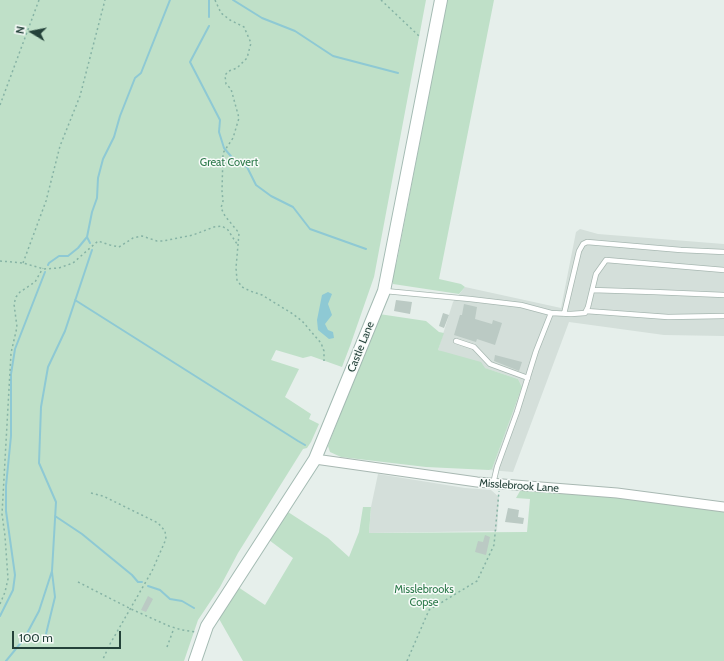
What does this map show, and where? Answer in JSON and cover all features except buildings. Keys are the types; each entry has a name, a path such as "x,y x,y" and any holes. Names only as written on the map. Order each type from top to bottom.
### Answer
{"street":[{"name":"Castle Lane","path":"196,661 207,626 315,459 384,291 441,0"},
{"name":"Misslebrook Lane","path":"315,459 477,482 617,493 724,507"}],"lane":[{"path":"564,314 579,251 583,244 587,242 724,252"},
{"path":"586,311 596,274 606,260 724,270"},
{"path":"592,290 724,296"},
{"path":"384,291 521,305 551,313 564,314 578,314 586,311 668,318 724,316"},
{"path":"497,484 496,467 528,378 536,351 551,313"},
{"path":"456,341 474,347 490,364 528,378"}],"path":[{"path":"0,105 39,0"},
{"path":"23,263 46,201 60,146 80,96 105,0"},
{"path":"216,0 221,13 230,20 244,27 251,43 247,58 237,68 229,70 225,75 226,84 231,89 238,118 233,138 223,153 223,201 221,208 225,216 239,233 236,268 238,280 242,287 262,295 293,314 321,343 324,352 324,361"},
{"path":"381,0 419,36"},
{"path":"0,261 23,263 43,268 59,268 73,263 98,241 119,247 133,238 142,236 157,241 163,241 193,235 214,227 222,226 228,230 238,245"},
{"path":"0,604 8,579 2,514 10,360 17,327 14,304 16,297 20,292 35,282 43,268"},
{"path":"407,661 429,610 477,581 494,545 498,496 497,484"},
{"path":"91,493 102,496 158,523 165,530 166,539 152,571 103,659"},
{"path":"78,582 131,609 174,628 205,634"},
{"path":"167,647 174,628"}],"shaded area":[{"path":"580,229 598,234 724,244 724,336 664,335 569,322 513,472 489,470 492,469 522,387 518,379 484,368 438,350 453,302 465,287 561,308 576,232"},
{"path":"378,474 465,488 491,490 499,497 497,531 369,533 371,507"}],"green space":[{"name":"Great Covert","path":"0,0 426,0 374,277 350,346 342,367 311,356 303,358 276,350 271,360 299,369 285,397 311,414 309,419 319,424 311,442 307,448 303,449 238,553 220,587 198,620 184,661 0,661"},
{"path":"447,0 494,0 439,279 461,284 465,287 459,294 393,284 393,274 397,261"},
{"path":"379,314 426,321 439,332 444,333 438,350 481,362 485,368 518,379 522,387 492,469 426,467 341,457 330,452 328,446"},
{"name":"Misslebrooks Copse","path":"520,491 612,497 724,512 724,661 243,661 218,617 238,587 265,605 293,558 269,540 288,512 328,538 349,557 359,532 363,507 371,507 369,533 527,532 530,499 516,498"}],"water":[{"path":"328,292 332,294 328,304 332,315 325,324 328,330 333,332 334,338 329,339 318,330 317,320 322,295"}],"waterway":[{"path":"90,243 87,237 92,212 97,198 98,178 103,159 114,137 120,116 135,78 141,73 170,0"},
{"path":"209,0 209,17"},
{"path":"233,0 262,18 295,31 333,56 398,73"},
{"path":"209,26 190,62 220,120 219,132 224,148 235,161 247,167 256,185 271,196 293,207 310,229 366,249"},
{"path":"48,265 59,256 68,256 78,248 87,237"},
{"path":"6,661 24,639 39,611 52,571 56,502 39,463 41,407 48,367 65,331 92,250"},
{"path":"0,616 13,590 15,575 6,511 6,486 11,436 11,374 15,349 45,272"},
{"path":"75,300 305,445"},
{"path":"55,516 82,534 132,575 138,582 142,582"},
{"path":"46,634 55,597 52,572"},
{"path":"148,586 160,590 170,599 182,601 194,608"}]}
